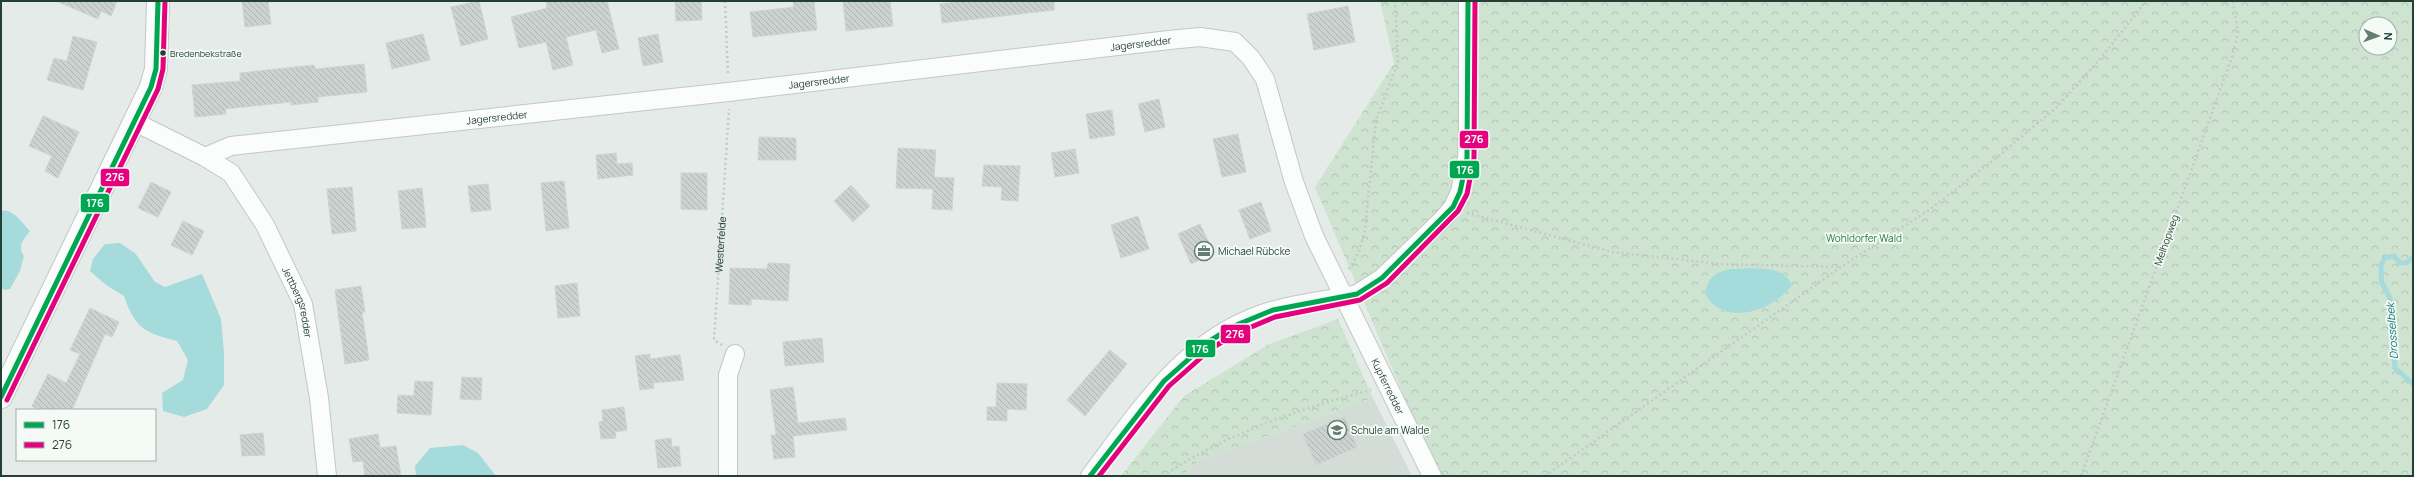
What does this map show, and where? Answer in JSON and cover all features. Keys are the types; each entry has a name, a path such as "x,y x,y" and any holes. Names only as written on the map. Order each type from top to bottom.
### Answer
{"street":[{"path":"1,397 151,87 156,69 158,1"},
{"path":"1090,476 1160,385 1198,348 1229,328 1263,313 1357,294 1382,278 1443,219 1454,206 1460,192 1467,158 1468,1"},
{"name":"Jagersredder","path":"205,158 231,146 728,92 1200,37 1235,42 1251,58 1265,79 1294,182 1333,277 1344,297"},
{"path":"135,122 205,158"},
{"name":"Jettbergsredder","path":"205,158 231,174 265,225 303,304 318,398 327,476"},
{"name":"Kupferredder","path":"1344,297 1355,316 1432,476"},
{"path":"728,476 728,374 735,354"}],"path":[{"name":"Westerfelde","path":"725,1 728,92 714,340 735,354"},
{"path":"1333,277 1351,268 1359,252 1365,230 1376,120 1398,62 1395,1"},
{"path":"1545,476 1841,266 1929,210 2056,108 2101,58 2146,1"},
{"name":"Melhopweg","path":"2081,476 2232,58 2238,32 2233,1"},
{"path":"1454,206 1470,215 1612,252 1721,264 1841,266"},
{"path":"1163,476 1181,464 1241,435 1294,413 1389,386"}],"shaded area":[{"name":"Schule am Walde","path":"1373,398 1412,476 1182,476 1197,462"}],"green space":[{"name":"Wohldorfer Wald","path":"1380,1 2413,1 2413,476 1438,476 1315,187 1394,63"},
{"path":"1338,319 1373,398 1197,462 1182,476 1121,476 1184,396 1269,344"}],"water":[{"path":"1,211 13,214 30,231 23,240 21,246 24,256 20,271 10,289 5,290 1,288"},
{"path":"120,243 135,253 155,282 165,287 202,274 221,319 224,352 224,385 207,409 184,417 163,411 162,393 183,380 188,360 177,341 149,332 143,328 132,315 124,296 106,285 90,271 93,259 105,244"},
{"path":"1756,268 1774,270 1788,278 1792,285 1784,294 1762,308 1749,312 1736,313 1724,311 1713,304 1705,294 1712,277 1729,269"},
{"path":"463,445 478,453 496,476 416,476 415,466 430,448"}],"building":[{"path":"56,1 117,1 111,16 101,11 98,19"},
{"path":"242,1 268,1 271,24 245,27"},
{"path":"479,1 488,39 461,46 451,7"},
{"path":"546,1 607,1 619,49 602,53 596,30 566,37 573,65 553,70 546,42 519,48 511,17 547,8"},
{"path":"675,1 701,1 702,20 676,21"},
{"path":"793,1 814,1 817,30 753,37 750,12 794,7"},
{"path":"843,1 890,1 893,26 846,31"},
{"path":"963,1 1054,1 1054,10 942,23 940,4"},
{"path":"1348,6 1355,42 1314,50 1307,14"},
{"path":"423,34 430,60 392,69 386,43"},
{"path":"658,34 663,62 643,66 638,38"},
{"path":"73,36 97,42 83,90 47,80 54,58 67,61"},
{"path":"364,64 367,92 318,97 318,102 291,105 291,102 225,109 226,114 195,117 192,85 240,81 240,73 314,65 315,69"},
{"path":"1159,99 1165,127 1145,132 1138,104"},
{"path":"1112,110 1115,135 1090,139 1086,114"},
{"path":"43,116 79,132 58,178 45,171 52,156 29,146"},
{"path":"1238,134 1246,172 1222,177 1213,139"},
{"path":"759,137 796,138 796,160 758,160"},
{"path":"898,148 936,150 934,177 954,178 952,210 932,209 933,189 896,188"},
{"path":"1075,149 1079,173 1055,177 1051,153"},
{"path":"616,153 617,164 632,163 633,175 598,179 596,155"},
{"path":"984,165 1020,166 1018,201 1001,200 1002,187 982,186"},
{"path":"681,173 707,173 707,210 681,209"},
{"path":"564,181 569,228 546,231 541,183"},
{"path":"151,182 171,192 158,217 138,208"},
{"path":"488,184 491,210 471,212 468,186"},
{"path":"851,185 870,206 853,222 834,201"},
{"path":"352,187 356,231 332,234 327,189"},
{"path":"422,188 426,227 402,229 398,191"},
{"path":"1261,202 1271,231 1250,239 1239,210"},
{"path":"1138,216 1149,249 1121,258 1111,225"},
{"path":"183,221 204,231 192,255 171,245"},
{"path":"1200,224 1214,253 1191,264 1178,234"},
{"path":"768,263 790,264 788,301 751,299 751,305 729,304 730,268 767,269"},
{"path":"577,283 580,316 558,318 555,286"},
{"path":"361,286 365,312 362,312 369,360 345,364 335,290"},
{"path":"90,308 119,322 112,337 105,334 72,409 37,409 32,406 48,374 66,383 80,354 70,350"},
{"path":"822,338 824,362 785,366 783,342"},
{"path":"1110,350 1127,364 1085,416 1067,400"},
{"path":"650,354 650,359 680,355 684,380 653,383 654,388 640,390 635,356"},
{"path":"462,377 482,378 481,400 460,399"},
{"path":"415,381 433,382 431,415 397,413 398,395 414,396"},
{"path":"997,383 1027,384 1026,410 1007,409 1007,421 987,420 987,407 996,407"},
{"path":"793,387 798,423 845,418 847,430 793,436 795,457 774,459 771,435 776,435 770,390"},
{"path":"624,407 627,430 615,432 616,438 601,439 599,422 603,421 602,410"},
{"path":"1345,417 1357,447 1316,465 1303,434"},
{"path":"263,433 265,455 242,456 240,435"},
{"path":"378,434 380,448 396,446 401,476 365,476 363,461 353,462 349,439"},
{"path":"671,438 672,447 679,446 681,466 658,468 655,440"}],"waterway":[{"name":"Drosselbek","path":"2413,257 2407,263 2400,263 2394,256 2385,258 2381,265 2382,283 2390,298 2395,368 2413,384"}],"transit line":[{"name":"176","path":"1,397 151,87 156,69 158,1"},
{"name":"276","path":"7,400 158,89 163,69 165,1"},
{"name":"176","path":"1090,476 1164,381 1208,342 1234,326 1273,310 1357,294 1382,278 1453,207 1460,192 1467,158 1468,1"},
{"name":"276","path":"1099,476 1169,386 1212,348 1237,333 1275,317 1360,300 1387,283 1458,211 1467,194 1474,158 1475,1"}],"place":[{"name":"Bredenbekstraße","path":"163,53"},
{"name":"Michael Rübcke","path":"1204,251"},
{"name":"Schule am Walde","path":"1337,430"}]}
